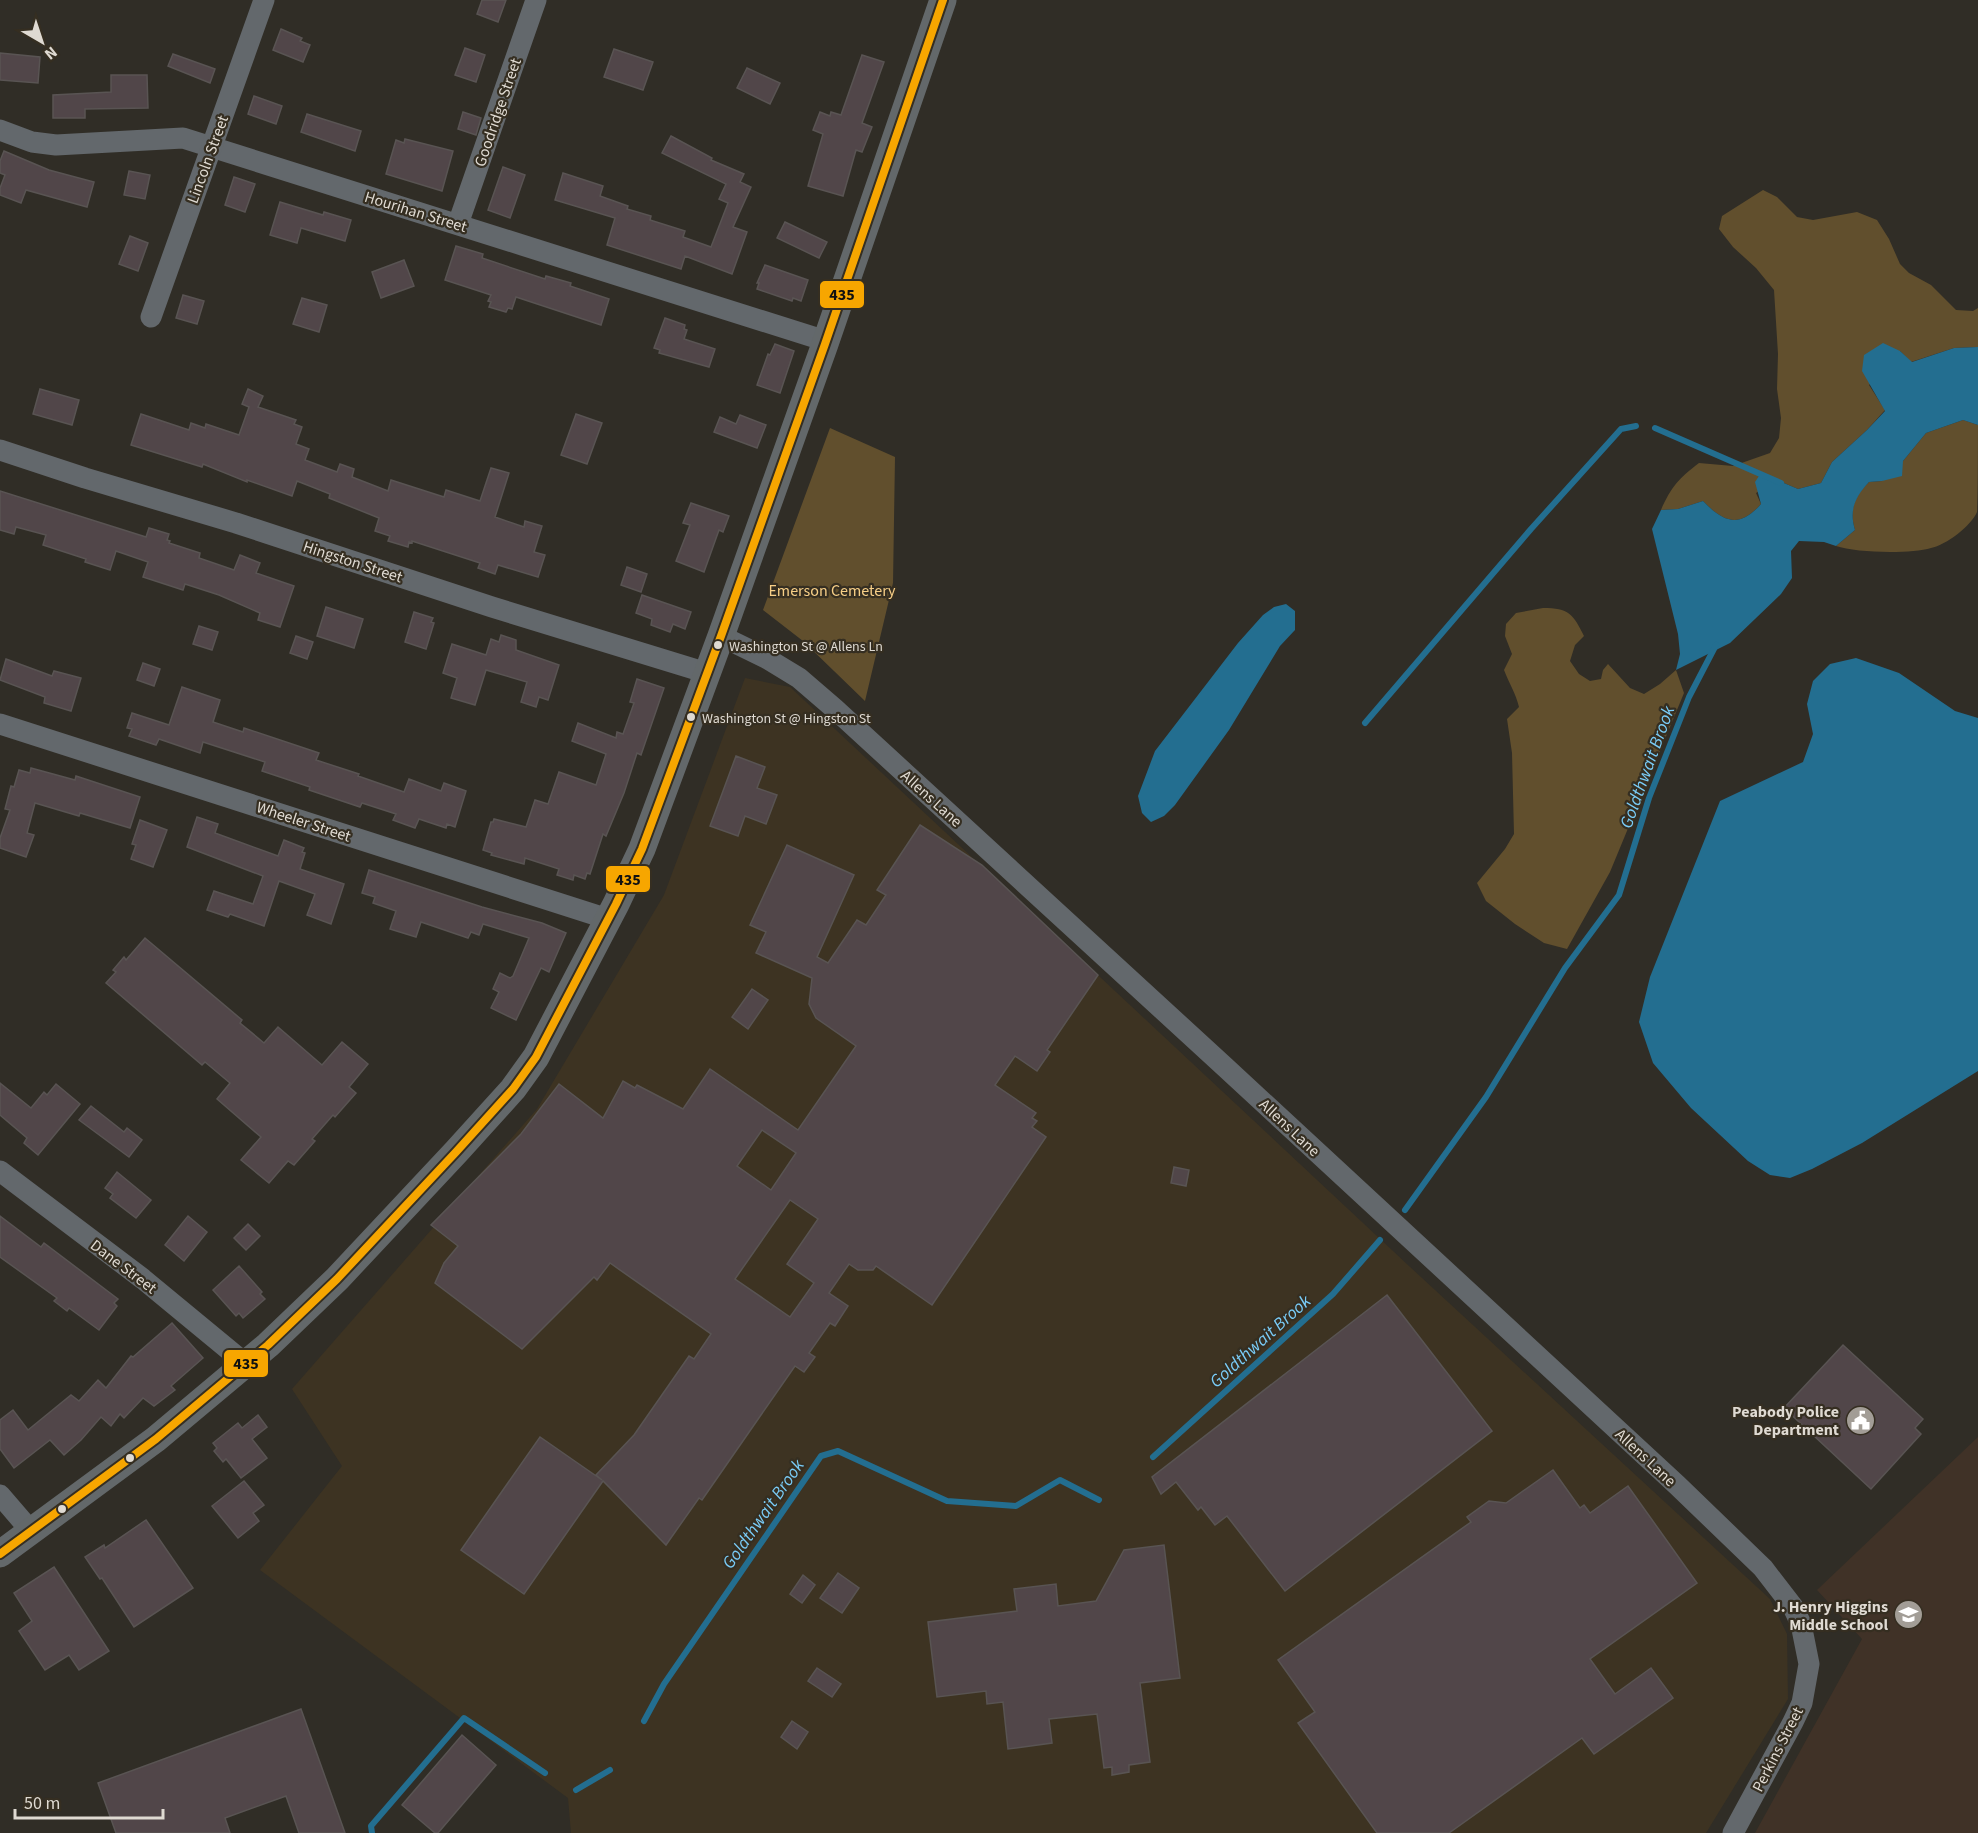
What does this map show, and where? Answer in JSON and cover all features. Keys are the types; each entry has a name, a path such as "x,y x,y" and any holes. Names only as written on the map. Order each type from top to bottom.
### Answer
{"main road":[{"path":"0,1554 156,1439 246,1364 337,1279 513,1089 536,1057 642,849 826,341 943,0"}],"street":[{"name":"Lincoln Street","path":"151,317 264,0"},
{"name":"Goodridge Street","path":"458,224 536,0"},
{"name":"Hourihan Street","path":"0,130 32,142 56,146 183,138 826,341"},
{"name":"Hingston Street","path":"0,450 236,523 503,610 707,672"},
{"name":"Allens Lane","path":"721,636 766,658 799,678 835,709 1686,1494 1763,1568 1793,1607 1801,1624 1808,1662"},
{"name":"Wheeler Street","path":"0,724 608,919"},
{"name":"Dane Street","path":"0,1171 143,1279 246,1364"},
{"path":"0,1495 31,1531"},
{"name":"Perkins Street","path":"1733,1833 1802,1702 1808,1662"}],"shaded area":[{"path":"745,678 790,687 1409,1266 1770,1599 1787,1634 1788,1699 1706,1833 571,1833 568,1798 260,1570 342,1466 292,1389 537,1109 664,895"},
{"name":"J. Henry Higgins Middle School","path":"1978,1437 1978,1833 1755,1833 1862,1639 1817,1590"}],"green space":[{"path":"1763,190 1777,197 1797,217 1813,220 1857,212 1877,220 1889,239 1900,264 1909,273 1931,285 1956,310 1973,311 1978,308 1978,347 1954,348 1911,362 1900,351 1869,385 1885,410 1832,462 1821,483 1798,489 1777,480 1756,493 1761,504 1746,517 1739,519 1725,518 1703,501 1678,509 1661,510 1676,484 1699,463 1733,466 1770,453 1779,438 1781,418 1777,389 1778,354 1774,290 1719,229 1722,216"},
{"path":"1963,420 1978,425 1977,512 1964,529 1944,543 1922,550 1870,551 1836,546 1855,530 1854,504 1869,482 1882,481 1903,461 1926,433"},
{"name":"Emerson Cemetery","path":"830,428 895,457 893,583 865,701 803,641 763,610"},
{"path":"1543,608 1564,611 1577,622 1584,636 1575,645 1570,661 1579,674 1590,681 1601,679 1603,670 1608,664 1630,688 1644,694 1676,670 1684,693 1610,872 1567,949 1544,943 1515,924 1486,901 1477,883 1505,849 1514,834 1512,753 1507,719 1519,707 1504,670 1512,654 1505,636 1506,624 1516,613"}],"water":[{"path":"1883,343 1900,351 1912,362 1954,348 1978,347 1978,425 1963,420 1926,433 1903,461 1902,476 1869,482 1860,493 1853,510 1855,530 1836,546 1824,542 1799,541 1791,551 1792,578 1781,594 1730,643 1676,670 1680,654 1678,634 1652,529 1661,510 1678,509 1703,501 1725,518 1739,519 1746,517 1761,504 1755,482 1759,476 1777,480 1798,489 1821,483 1832,462 1885,411 1862,371 1864,355"},
{"path":"1286,604 1295,611 1295,630 1280,646 1229,730 1175,805 1164,816 1151,822 1142,813 1138,796 1155,751 1238,643 1263,615 1274,607"},
{"path":"1856,658 1899,673 1955,711 1978,718 1978,1071 1862,1143 1790,1178 1770,1175 1748,1161 1691,1108 1653,1063 1639,1022 1650,977 1720,801 1803,762 1813,734 1807,704 1813,681 1830,664"}],"building":[{"path":"482,0 506,0 498,22 477,14"},
{"path":"281,29 302,38 300,41 310,45 303,62 273,50"},
{"path":"465,48 485,55 476,82 455,75"},
{"path":"614,49 653,62 643,90 604,77"},
{"path":"0,53 40,57 38,83 0,80"},
{"path":"173,54 215,69 210,83 168,66"},
{"path":"862,55 884,62 862,123 872,127 862,152 856,150 843,196 808,186 823,134 813,130 820,112 830,116 831,112 841,115"},
{"path":"747,68 780,83 770,104 737,88"},
{"path":"111,75 147,75 148,108 85,109 85,118 53,118 53,95 111,92"},
{"path":"254,96 282,106 276,124 248,114"},
{"path":"463,112 481,118 476,135 458,129"},
{"path":"307,114 361,131 355,151 301,132"},
{"path":"671,136 712,158 711,160 744,174 740,182 751,187 733,227 747,232 732,274 685,256 681,269 607,245 615,218 555,200 563,173 603,186 600,196 628,206 627,209 651,216 650,220 685,231 683,237 711,247 728,203 719,199 726,184 662,153"},
{"path":"405,139 453,151 442,191 386,174 396,140 404,143"},
{"path":"4,151 49,170 94,182 87,207 26,190 21,203 0,195 5,175 0,173 0,161"},
{"path":"503,167 525,175 510,218 488,210"},
{"path":"129,171 150,175 145,199 124,195"},
{"path":"234,177 255,184 245,212 225,205"},
{"path":"280,202 323,215 324,212 351,220 345,241 301,228 297,243 270,235"},
{"path":"785,222 827,242 819,258 777,238"},
{"path":"130,236 148,243 138,271 119,264"},
{"path":"456,246 483,254 482,258 545,279 546,276 571,283 570,286 609,299 601,325 516,297 512,309 508,308 506,312 489,307 491,302 488,301 491,295 445,280"},
{"path":"404,260 414,286 381,298 372,272"},
{"path":"765,265 808,280 801,301 793,298 792,301 757,289 759,283 757,283"},
{"path":"183,295 204,301 197,324 176,318"},
{"path":"302,298 327,305 319,332 293,324"},
{"path":"665,318 685,325 684,329 687,330 684,339 715,349 709,367 659,353 660,350 654,348"},
{"path":"775,344 794,351 780,393 757,385 768,354 770,355"},
{"path":"40,389 79,400 72,425 33,414"},
{"path":"248,389 263,396 258,407 296,420 294,424 302,427 296,444 309,449 305,460 337,472 340,464 354,469 352,477 388,491 391,480 444,497 446,490 480,501 491,468 509,473 495,517 524,527 525,521 542,526 534,552 545,555 538,577 498,565 495,574 478,568 480,563 412,541 412,543 409,542 408,547 388,541 390,536 375,531 379,518 329,498 330,494 297,481 292,496 247,480 247,482 203,464 202,467 131,445 141,414 189,430 191,423 205,428 206,424 239,435 249,407 242,404"},
{"path":"576,414 602,423 587,464 561,455"},
{"path":"740,415 766,425 757,448 714,432 720,417 736,424"},
{"path":"0,491 146,537 149,528 169,534 167,540 170,541 169,543 200,553 199,558 234,570 240,555 260,563 256,573 294,586 280,627 258,620 260,613 219,595 185,584 183,590 143,577 148,562 116,551 110,570 85,562 86,559 43,545 46,535 16,527 14,534 0,530"},
{"path":"691,503 729,516 723,532 719,530 704,572 676,561 690,525 683,523"},
{"path":"627,567 647,574 641,592 621,585"},
{"path":"642,595 691,612 685,629 673,624 670,632 651,625 652,619 636,613"},
{"path":"326,607 363,619 354,648 317,636"},
{"path":"414,612 433,618 431,622 434,623 426,649 405,642"},
{"path":"199,626 218,632 212,650 193,644"},
{"path":"501,635 516,640 516,650 559,665 548,700 539,697 536,707 521,702 527,682 486,670 475,705 451,698 457,678 443,673 452,644 486,655 491,639 499,642"},
{"path":"296,636 313,642 307,659 290,653"},
{"path":"6,659 52,676 54,671 81,678 71,711 44,703 45,697 0,680"},
{"path":"143,663 160,669 154,686 137,680"},
{"path":"637,679 664,688 641,755 637,753 624,793 606,836 603,834 590,874 587,873 585,879 574,875 573,880 557,875 559,869 525,858 524,864 491,855 492,853 483,850 491,822 494,819 526,827 535,800 548,804 559,772 596,785 606,754 572,741 578,723 616,738 617,732 623,734 634,703 630,702"},
{"path":"182,687 220,700 213,722 243,732 244,728 319,753 316,760 359,774 358,776 404,792 409,779 441,791 444,783 466,791 455,827 447,824 446,828 419,819 415,828 393,820 396,814 362,803 360,807 309,790 310,787 262,771 265,762 203,742 200,753 159,739 156,745 129,736 132,729 127,728 132,713 169,725"},
{"path":"736,756 765,767 757,788 777,795 766,824 745,816 738,836 710,826"},
{"path":"31,768 75,780 76,776 140,797 130,828 35,803 27,833 34,835 26,857 0,848 0,838 10,810 5,809 11,786 14,787 19,770 30,773"},
{"path":"197,817 218,824 215,833 278,856 284,840 304,848 302,852 305,853 300,869 344,884 331,924 307,915 315,894 279,881 264,926 230,914 228,917 207,910 214,891 253,904 263,876 187,847"},
{"path":"140,820 167,830 153,867 131,859 136,845 132,844"},
{"path":"920,825 982,865 1098,975 1047,1050 1050,1052 1037,1071 1015,1056 995,1085 1036,1113 1032,1118 1037,1121 1032,1127 1046,1137 932,1305 876,1266 873,1270 858,1270 849,1264 829,1293 848,1306 835,1326 830,1323 809,1353 815,1357 804,1372 795,1366 702,1500 699,1498 666,1545 603,1481 524,1594 461,1550 540,1437 602,1480 596,1475 634,1435 689,1356 694,1359 711,1334 610,1263 597,1280 594,1277 522,1349 435,1283 444,1263 458,1246 431,1225 521,1134 559,1084 603,1118 623,1081 635,1088 637,1085 683,1109 710,1069 798,1130 856,1046 816,1018 809,1004 812,978 756,953 766,932 750,925 787,845 854,875 817,957 828,963 857,920 866,925 886,895 877,890","holes":["762,1130 796,1153 771,1190 737,1166","790,1200 818,1219 787,1264 814,1283 790,1317 735,1279"]},
{"path":"369,870 482,907 542,923 566,933 549,972 541,968 516,1020 491,1008 499,992 493,989 500,973 510,978 513,976 529,938 483,924 479,935 471,932 468,938 421,922 416,937 390,929 396,911 373,903 375,897 362,893"},
{"path":"145,938 242,1020 240,1023 264,1043 278,1027 322,1065 342,1042 368,1064 349,1087 356,1093 312,1139 315,1141 294,1165 288,1161 269,1183 241,1160 261,1137 217,1099 230,1083 205,1062 202,1065 106,983 116,972 113,970 124,957 126,960"},
{"path":"752,989 768,1000 748,1029 732,1017"},
{"path":"0,1083 31,1108 44,1092 47,1095 56,1084 80,1104 38,1155 24,1143 27,1138 0,1115"},
{"path":"91,1106 124,1132 127,1128 142,1140 129,1157 79,1120"},
{"path":"1174,1167 1189,1170 1186,1186 1171,1183"},
{"path":"117,1172 151,1200 136,1218 110,1198 113,1194 105,1188"},
{"path":"0,1216 41,1247 44,1243 118,1299 114,1303 117,1306 99,1330 69,1308 67,1311 54,1301 57,1298 0,1257"},
{"path":"188,1216 207,1232 184,1261 165,1245"},
{"path":"248,1224 260,1236 246,1250 234,1238"},
{"path":"239,1266 262,1292 260,1294 265,1299 243,1318 239,1313 236,1316 213,1290"},
{"path":"1387,1295 1492,1431 1285,1591 1227,1516 1215,1525 1201,1507 1198,1510 1176,1482 1161,1494 1152,1477"},
{"path":"172,1323 203,1358 171,1386 175,1390 154,1406 143,1398 124,1418 120,1414 111,1426 101,1417 64,1455 50,1440 14,1468 0,1449 0,1420 13,1410 28,1430 71,1395 79,1401 98,1380 106,1388 131,1356 133,1357"},
{"path":"1843,1345 1923,1419 1915,1428 1921,1434 1871,1489 1784,1408"},
{"path":"258,1415 267,1427 252,1439 267,1458 241,1478 226,1459 223,1462 214,1451 217,1448 213,1443 238,1423 242,1428"},
{"path":"1553,1470 1580,1508 1584,1505 1590,1513 1628,1486 1697,1583 1590,1659 1615,1694 1651,1668 1673,1698 1594,1754 1582,1738 1449,1833 1377,1833 1298,1723 1315,1712 1278,1660 1471,1522 1467,1517 1489,1501 1506,1503"},
{"path":"244,1481 264,1505 253,1513 259,1521 238,1538 212,1506"},
{"path":"146,1520 193,1588 134,1627 102,1578 100,1579 85,1557 104,1545 105,1548"},
{"path":"1164,1545 1180,1678 1140,1683 1150,1762 1129,1765 1129,1772 1112,1775 1112,1767 1104,1768 1097,1714 1049,1719 1052,1743 1008,1749 1003,1702 987,1704 986,1691 937,1697 928,1622 1017,1611 1014,1589 1056,1584 1058,1606 1096,1601 1124,1550"},
{"path":"54,1567 109,1651 79,1670 69,1655 45,1670 19,1631 32,1621 14,1593"},
{"path":"838,1573 859,1588 842,1613 820,1598"},
{"path":"803,1575 815,1585 802,1603 790,1594"},
{"path":"817,1668 841,1684 832,1697 808,1681"},
{"path":"301,1709 345,1833 299,1833 286,1796 225,1818 230,1833 116,1833 98,1783"},
{"path":"792,1721 808,1732 797,1749 781,1737"},
{"path":"462,1735 496,1765 438,1833 435,1833 402,1805"}],"waterway":[{"path":"1365,723 1531,529 1621,429 1636,426"},
{"path":"1655,428 1781,483"},
{"name":"Goldthwait Brook","path":"1405,1210 1486,1097 1565,968 1619,895 1649,798 1689,697 1716,645"},
{"name":"Goldthwait Brook","path":"1153,1457 1333,1294 1380,1240"},
{"name":"Goldthwait Brook","path":"644,1721 664,1684 821,1456 838,1451 947,1501 1016,1506 1060,1480 1099,1500"},
{"name":"Goldthwait Brook","path":"372,1833 371,1826 464,1718 545,1773"},
{"name":"Goldthwait Brook","path":"576,1790 610,1770"}],"transit line":[{"name":"435","path":"0,1554 156,1439 268,1345 337,1279 456,1152 513,1089 536,1057 616,904 642,849 825,344 943,0"}],"place":[{"name":"Washington St @ Allens Ln","path":"718,645"},
{"name":"Washington St @ Hingston St","path":"691,717"},
{"name":"Peabody Police Department","path":"1860,1420"},
{"name":"J. Henry Higgins Middle School","path":"1909,1615"}]}
